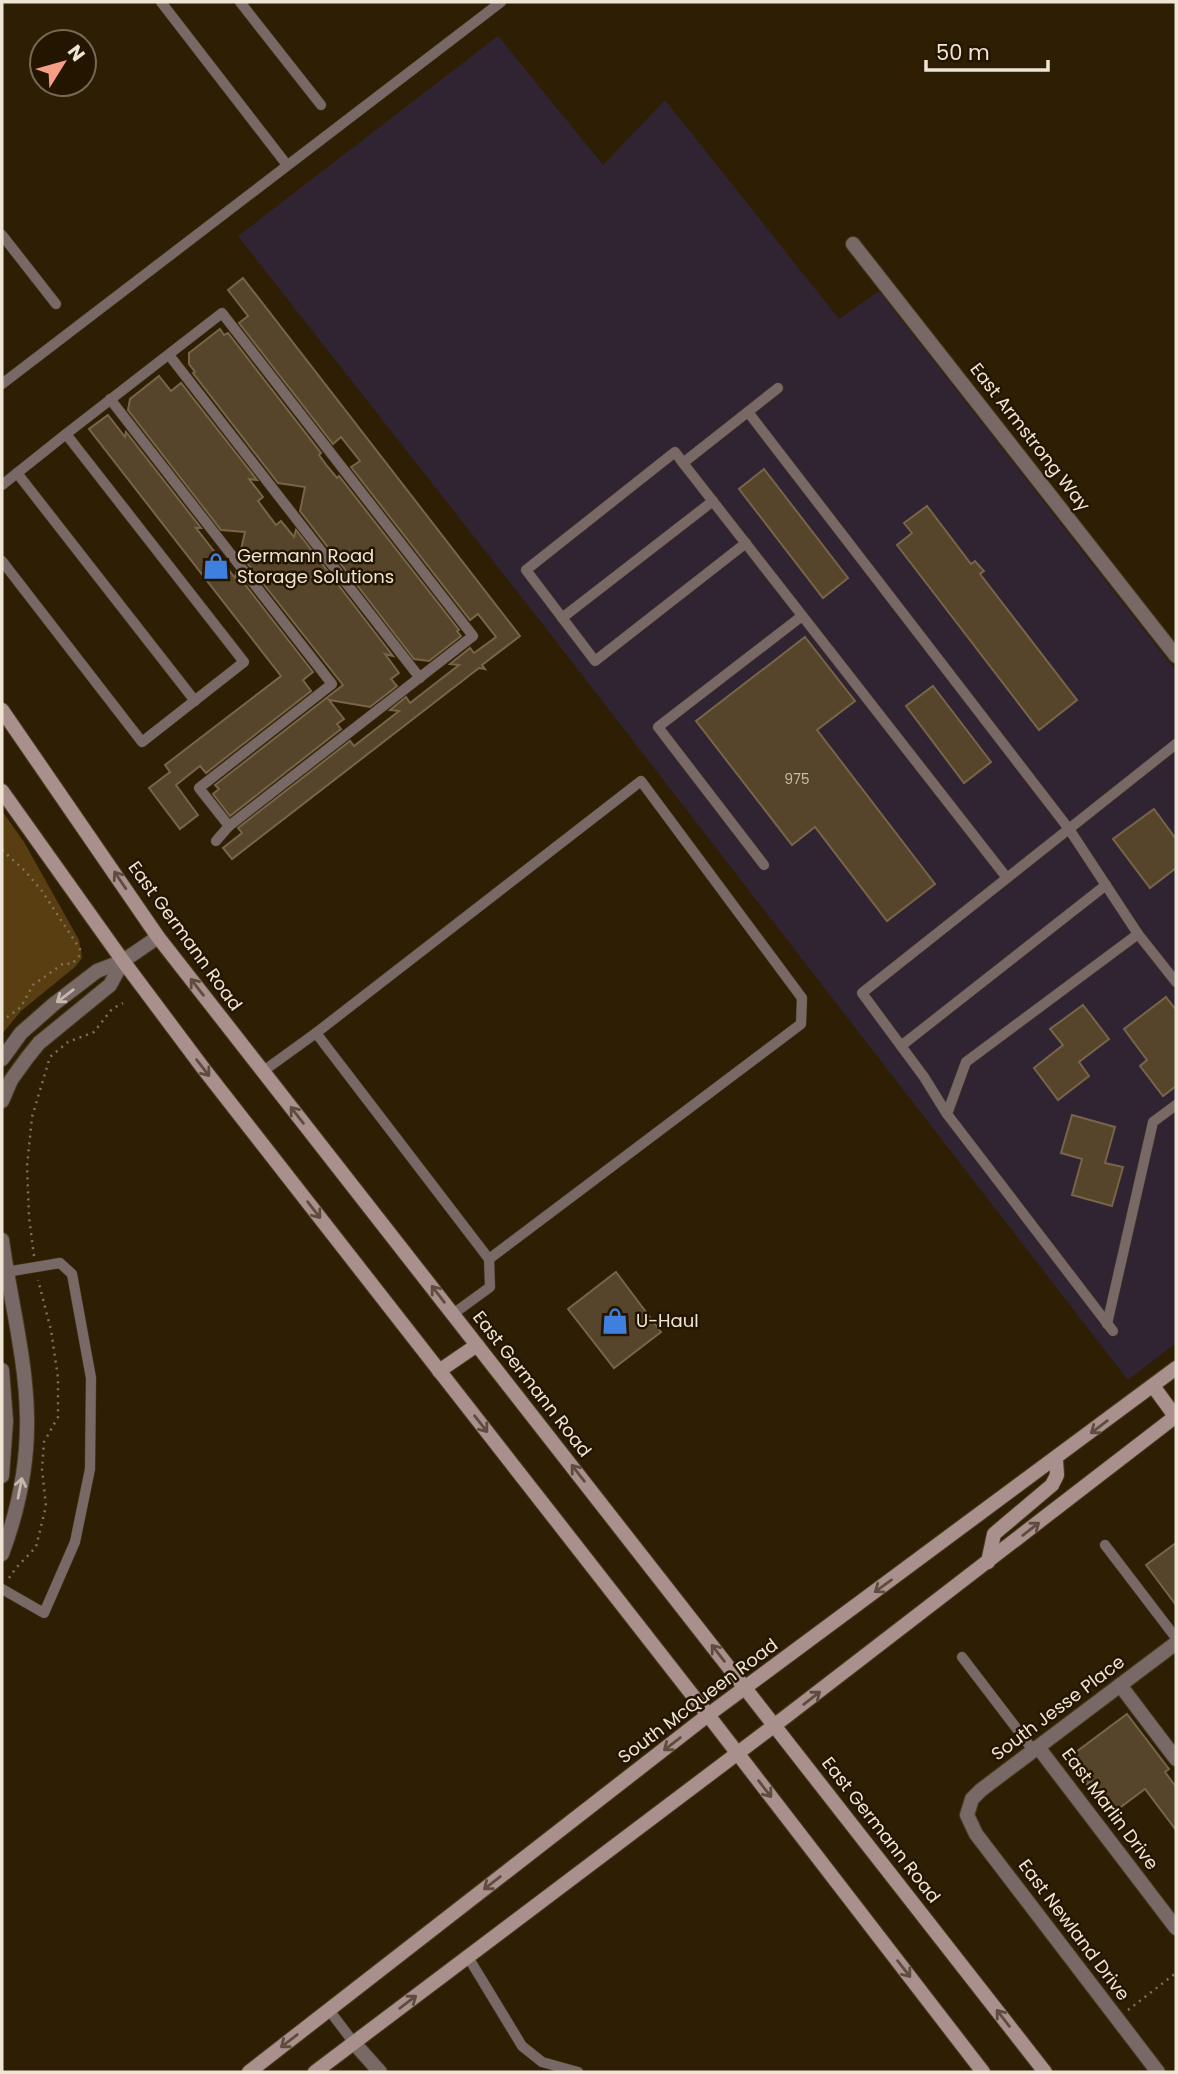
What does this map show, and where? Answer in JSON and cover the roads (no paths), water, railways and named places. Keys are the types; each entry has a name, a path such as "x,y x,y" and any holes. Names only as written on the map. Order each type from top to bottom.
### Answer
{"main road":[{"name":"East Germann Road","path":"2,710 158,937 1045,2072"},
{"path":"2,790 123,961 203,1068 983,2072"},
{"path":"439,1371 477,1345"},
{"name":"South McQueen Road","path":"249,2072 708,1715 1056,1460 1176,1368"},
{"path":"315,2072 775,1726 1176,1417 1153,1386"},
{"path":"988,1562 994,1534 1052,1485 1057,1475 1056,1460"}],"street":[{"name":"East Armstrong Way","path":"853,244 1176,656"},
{"path":"2,1059 21,1033 54,1004 97,971 123,961 158,937"},
{"path":"2,1101 11,1080 39,1043 110,985 123,961"},
{"path":"2,1240 4,1272 23,1371 27,1415 22,1479 2,1554"},
{"path":"2,1370 6,1421 2,1476"},
{"name":"South Jesse Place","path":"968,1808 981,1790 1176,1640"},
{"path":"1120,1685 1176,1759"},
{"name":"East Marlin Drive","path":"1036,1748 1176,1928"},
{"name":"East Newland Drive","path":"968,1808 967,1815 976,1834 1158,2072"},
{"path":"354,2043 380,2072"}],"lane":[{"path":"161,2 287,165"},
{"path":"240,2 321,105"},
{"path":"2,384 501,2"},
{"path":"2,235 56,304"},
{"path":"2,485 222,313 473,636 229,826 216,841"},
{"path":"169,355 420,678"},
{"path":"683,463 778,388"},
{"path":"110,399 332,684 199,788 229,826"},
{"path":"748,412 1069,829 1138,934 1176,982"},
{"path":"2,561 142,742 244,662 66,434"},
{"path":"746,543 595,661 526,570 674,452 746,543 1007,878"},
{"path":"17,473 195,701"},
{"path":"562,618 713,501"},
{"path":"764,865 658,727 802,616"},
{"path":"1176,744 862,993 947,1114 1110,1328 1153,1122 1176,1105"},
{"path":"262,1072 641,780 802,998 801,1024 489,1259"},
{"path":"901,1046 1106,886"},
{"path":"947,1114 966,1062 1138,934"},
{"path":"316,1033 489,1259 490,1287 453,1314"},
{"path":"3,1590 44,1613 75,1542 90,1469 91,1378 72,1274 60,1262 4,1272"},
{"path":"1105,1545 1176,1640"},
{"path":"962,1657 1036,1748"},
{"path":"468,1957 522,2046 542,2062 578,2072"},
{"path":"329,2010 354,2043"}],"place":[{"name":"Germann Road Storage Solutions","path":"216,566"},
{"name":"U-Haul","path":"615,1321"}]}
